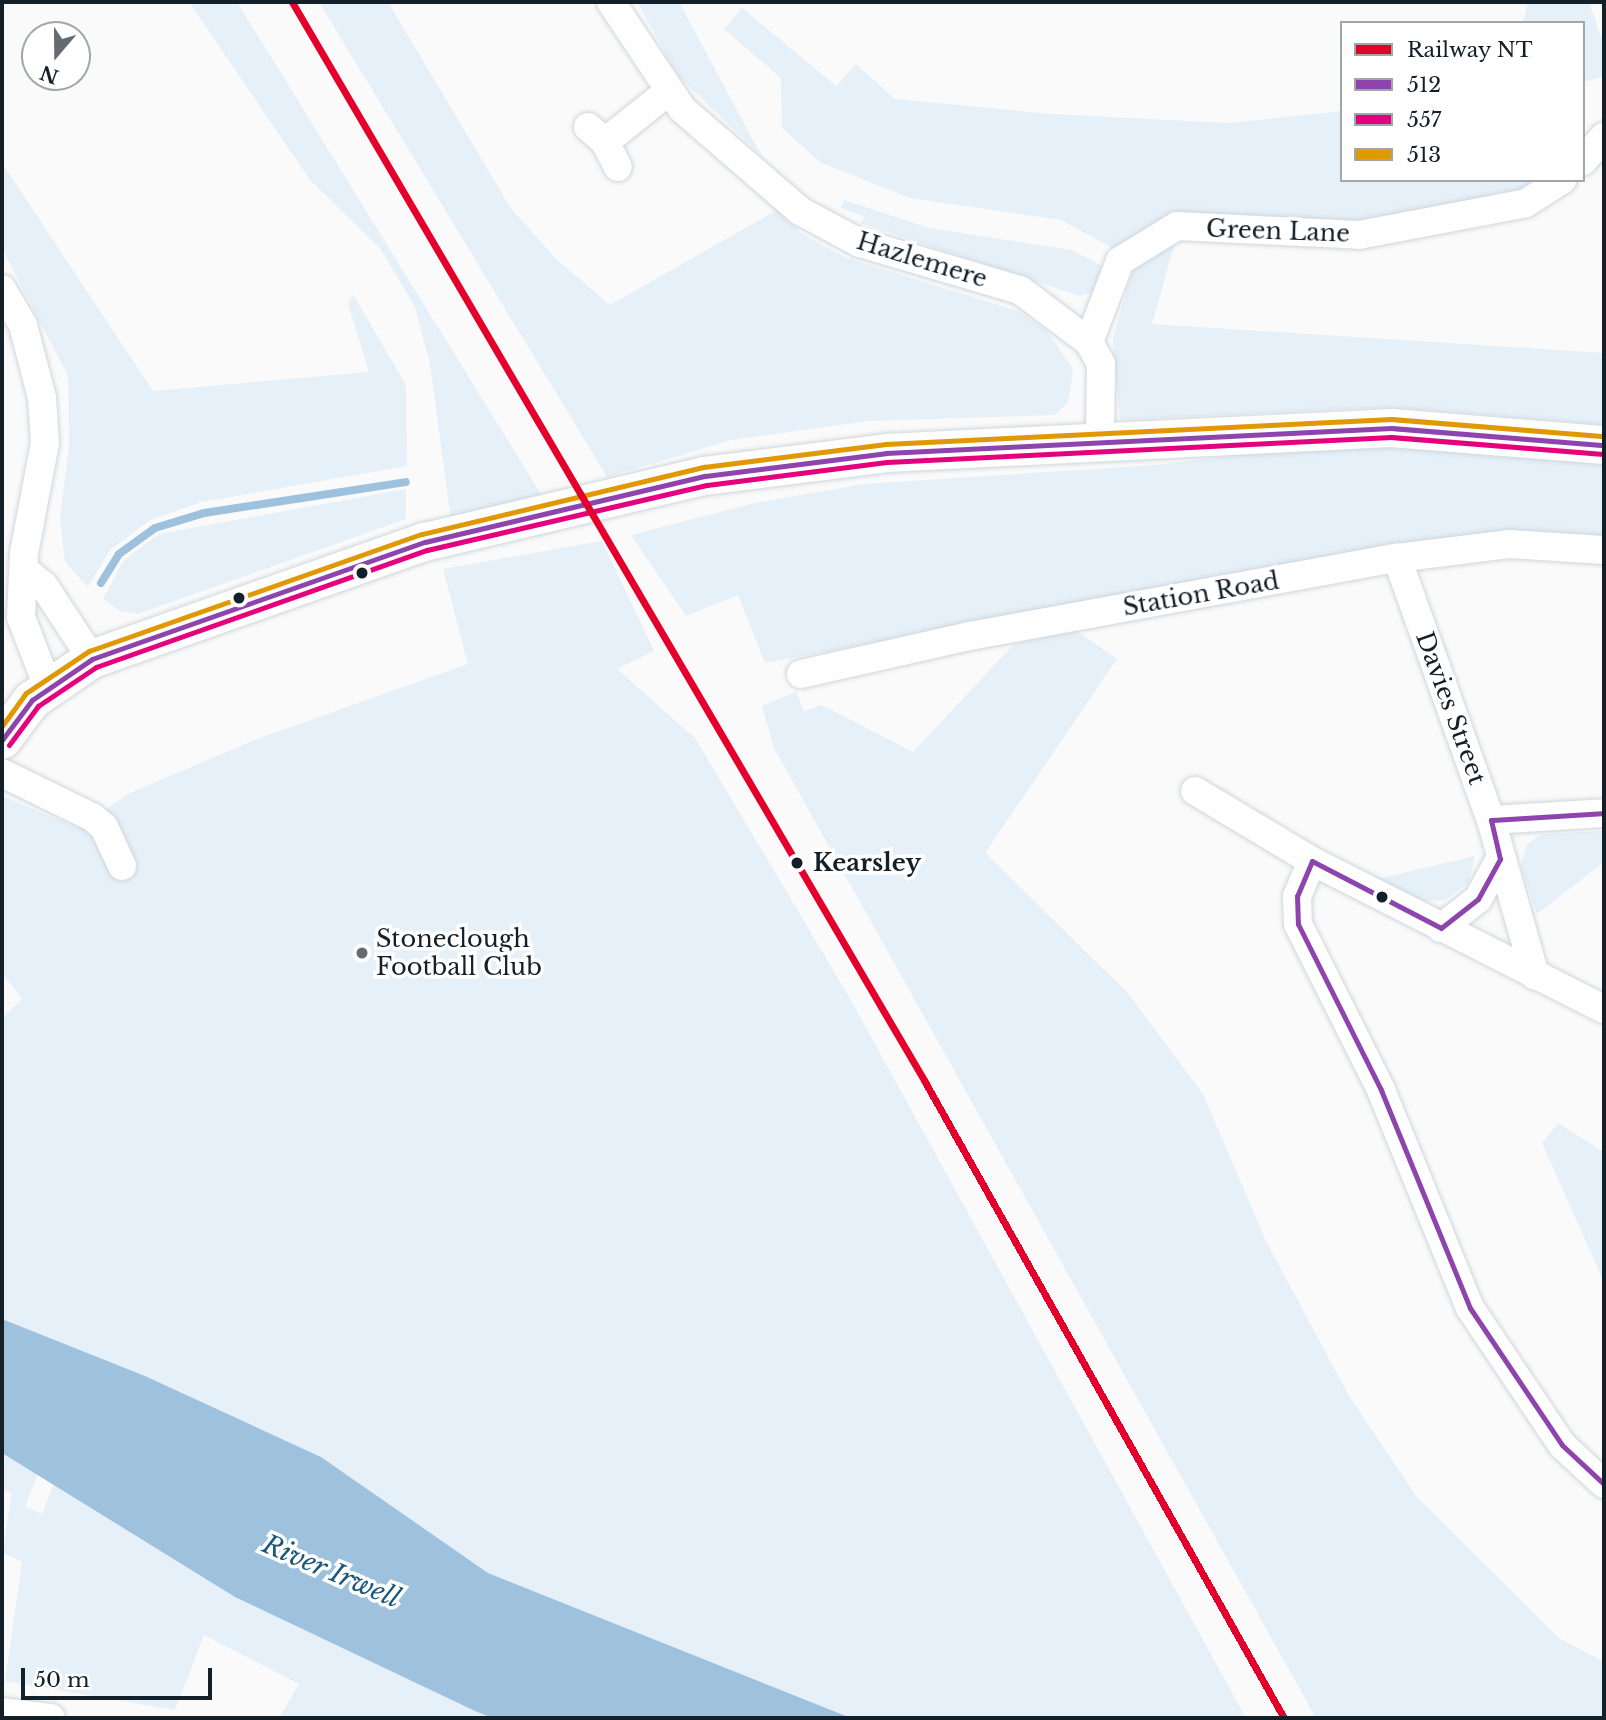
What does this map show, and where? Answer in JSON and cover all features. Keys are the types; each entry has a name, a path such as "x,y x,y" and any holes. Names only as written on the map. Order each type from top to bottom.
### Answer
{"main road":[{"path":"2,740 48,687 92,659 425,542 661,484 823,459 1100,440 1391,428 1604,444"}],"street":[{"name":"Hazlemere","path":"611,2 682,108 800,211 860,243 1020,290 1089,342"},
{"path":"618,167 596,134 670,91"},
{"path":"1585,159 1604,137"},
{"name":"Green Lane","path":"1089,342 1120,261 1177,226 1359,235 1526,203 1559,182"},
{"path":"2,289 23,325 42,398 45,443 17,558 21,617 48,687"},
{"path":"1089,342 1101,365 1100,440"},
{"name":"Station Road","path":"801,674 970,636 1396,558 1510,544 1604,550"},
{"path":"17,558 44,586 92,659"},
{"name":"Davies Street","path":"1396,558 1491,820 1535,976"},
{"path":"2,773 92,817 104,827 122,866"},
{"path":"1195,791 1312,861 1604,1009"},
{"path":"1491,820 1604,813"},
{"path":"1441,928 1478,899 1500,859"},
{"path":"1312,861 1297,896 1298,924 1381,1090 1470,1308 1562,1445 1604,1484"},
{"path":"2,1712 51,1718"}],"shaded area":[{"path":"189,2 237,2 541,494 451,520 430,364 415,307 380,248 310,180"},
{"path":"319,2 388,2 510,207 556,259 610,305 777,210 802,234 846,258 1018,311 1046,330 1073,369 1068,403 1055,415 868,421 732,440 607,477"},
{"path":"637,2 679,2 761,155 679,77"},
{"path":"1528,2 1589,2 1604,46 1604,76 1585,81 1585,21 1523,21"},
{"path":"742,8 836,86 856,64 895,99 1051,114 1229,123 1340,111 1340,182 1537,182 1540,185 1352,225 1171,217 1120,252 1061,220 910,198 820,162 782,128 781,78 724,29"},
{"path":"2,163 153,391 369,372 348,304 353,294 406,385 407,466 201,502 150,520 110,550 88,587 65,562 60,519 69,446 68,376 2,248"},
{"path":"844,200 929,228 1072,250 1104,267 1096,291 1080,296 861,223 865,217 841,208"},
{"path":"1177,235 1152,324 1604,353 1604,425 1390,407 1120,420 1113,338 1133,269"},
{"path":"1340,443 1604,462 1604,540 929,633 765,663 738,595 686,616 631,535 755,503 864,484 1155,465"},
{"path":"406,489 406,519 138,614 120,611 103,599 124,560 159,534"},
{"path":"602,541 654,651 617,669 695,738 848,995 1246,1718 851,1718 488,1573 321,1457 145,1376 2,1319 2,1018 22,999 2,973 2,796 78,828 130,793 257,739 468,664 443,569"},
{"path":"1075,630 1117,659 985,853 1126,991 1203,1094 1266,1241 1349,1396 1416,1496 1559,1638 1604,1662 1604,1718 1316,1718 774,748 762,706 796,692 804,711 822,705 913,752 1014,644"},
{"path":"1604,831 1604,862 1537,914 1521,866 1527,844 1542,834"},
{"path":"1475,856 1469,882 1445,900 1424,901 1378,879"},
{"path":"1558,1123 1604,1152 1604,1282 1542,1143"},
{"path":"2,1453 38,1473 25,1507 42,1514 54,1483 235,1597 491,1718 279,1718 299,1684 204,1635 175,1710 5,1681 22,1562 2,1552 12,1493 2,1490"}],"water":[{"name":"River Irwell","path":"2,1319 145,1376 321,1457 488,1573 851,1718 492,1718 475,1711 235,1597 2,1453"}],"waterway":[{"path":"101,583 119,554 155,528 204,513 406,482"}],"rail line":[{"name":"NT","path":"292,2 925,1082 1284,1718"}],"transit line":[{"name":"513","path":"2,726 26,693 89,651 422,534 704,467 886,444 1391,419 1604,436"},
{"name":"512","path":"2,740 32,700 92,659 425,542 705,476 886,453 1391,428 1604,445"},
{"name":"557","path":"9,745 38,706 96,667 427,550 707,485 887,462 1391,437 1603,454"},
{"name":"512","path":"1491,820 1604,813"},
{"name":"512","path":"1441,928 1478,899 1500,859 1491,820"},
{"name":"512","path":"1312,861 1297,896 1298,924 1381,1090 1470,1308 1562,1445 1604,1484"},
{"name":"512","path":"1312,861 1441,928"}],"place":[{"name":"Kearsley","path":"797,863"},
{"name":"Stoneclough Football Club","path":"362,953"}]}
